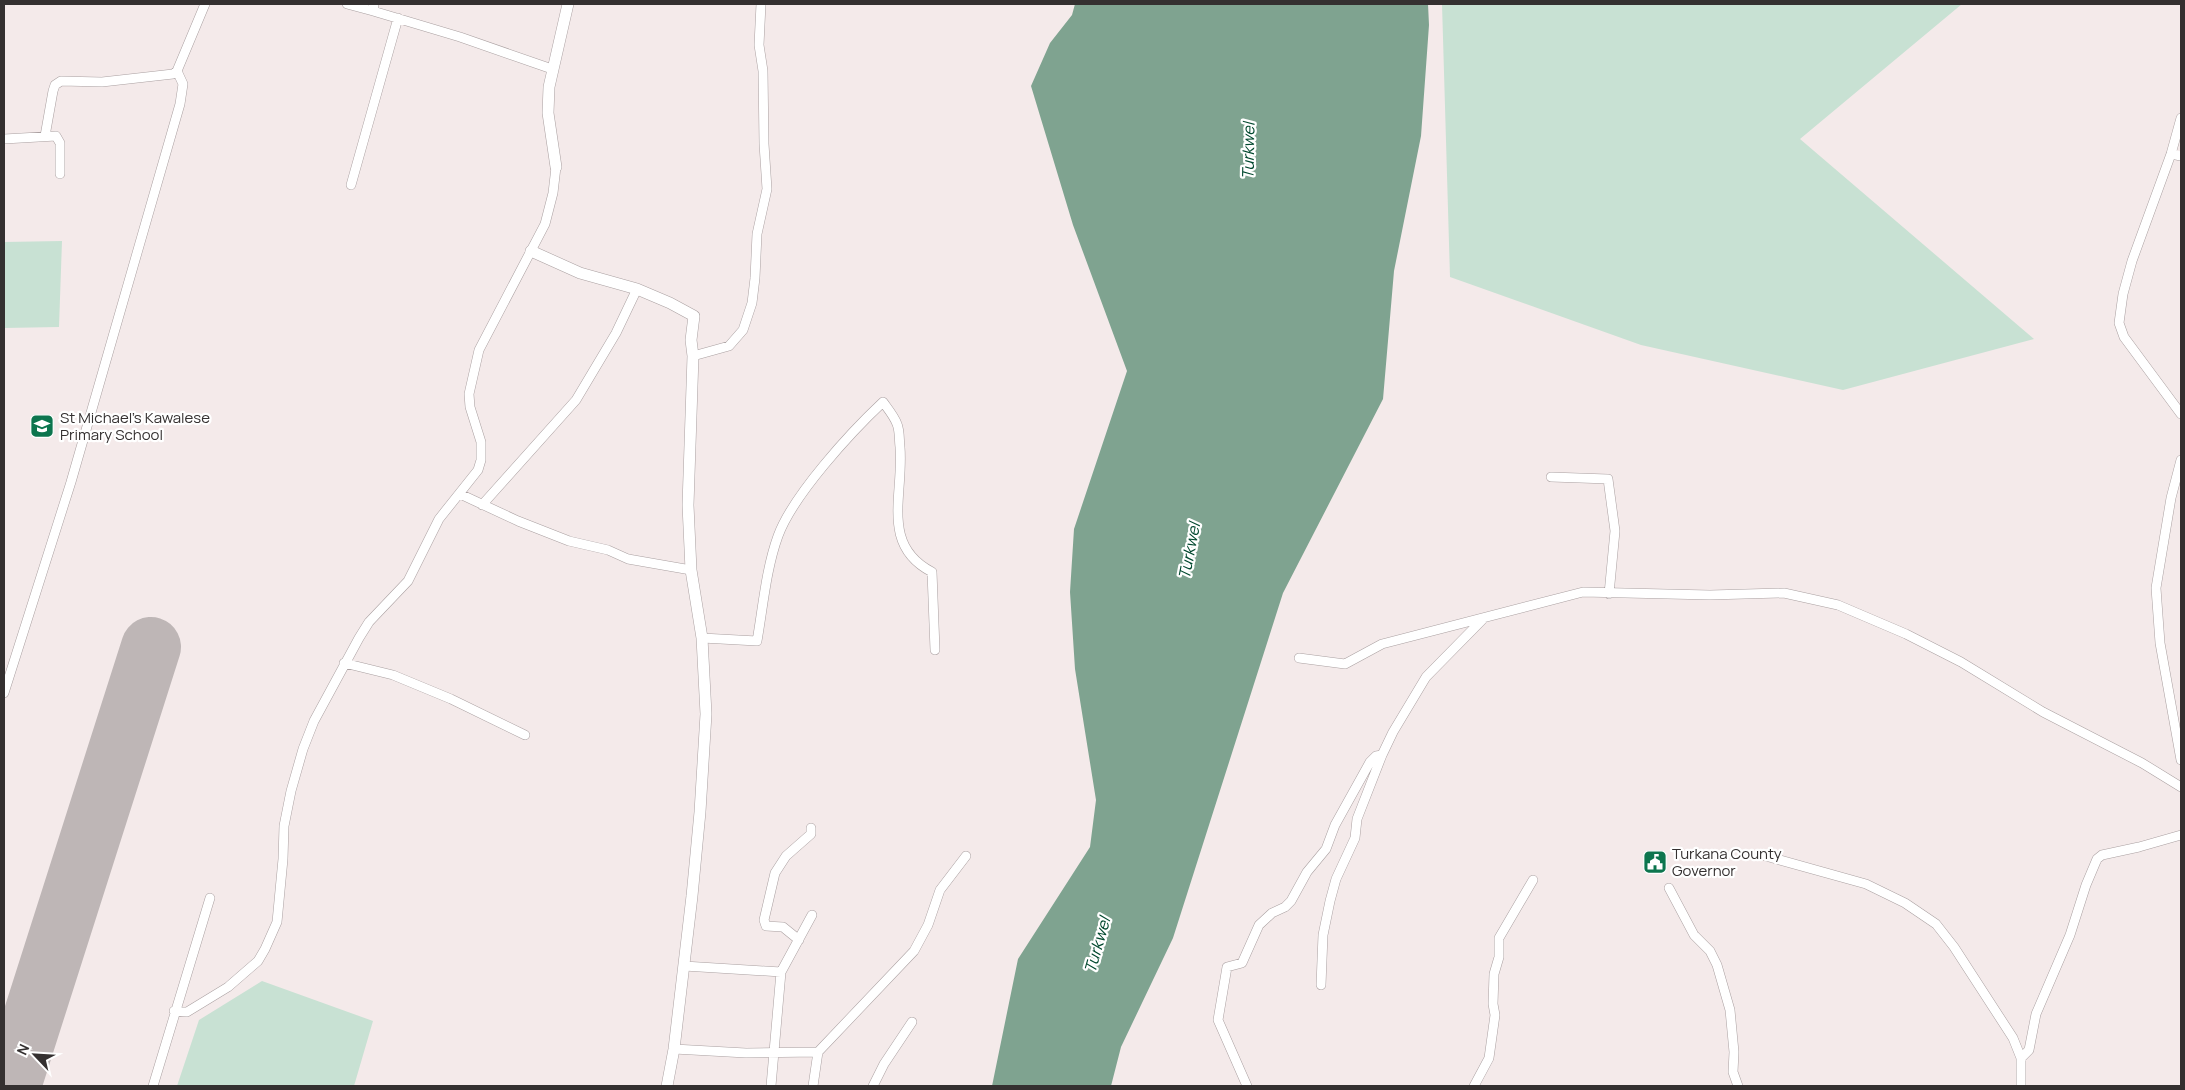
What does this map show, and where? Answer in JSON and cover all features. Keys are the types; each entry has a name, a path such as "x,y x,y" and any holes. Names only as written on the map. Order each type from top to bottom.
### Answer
{"street":[{"path":"45,136 52,92 55,85 61,82 102,82 173,74 177,71 205,4"},
{"path":"347,4 374,7 398,18 552,69"},
{"path":"174,1011 187,1012 228,988 258,961 265,949 277,922 284,826 291,791 307,738 344,663 369,622 408,581 439,520 474,477 481,460 481,442 470,407 469,394 478,350 545,224 553,193 556,168 548,113 552,69 568,4"},
{"path":"693,356 729,346 743,330 752,303 757,234 767,189 763,71 759,45 761,4"},
{"path":"351,185 398,18"},
{"path":"4,693 7,670 71,482 180,104 183,84 177,71"},
{"path":"2181,118 2171,154 2132,261 2123,294 2119,323 2124,337 2181,414"},
{"path":"4,139 54,136 59,140 60,174"},
{"path":"2171,154 2181,156"},
{"path":"531,251 580,273 637,289 670,302 694,316 691,340 693,356 688,505 691,570 702,638 706,714 700,812 684,966 674,1050 667,1086"},
{"path":"482,505 576,400 616,333 637,289"},
{"path":"702,638 758,641 778,535 811,482 846,440 883,402 898,426 901,458 898,519 902,542 913,560 932,572 935,650"},
{"path":"2181,460 2171,498 2156,588 2160,643 2181,760"},
{"path":"1551,476 1608,479 1614,531 1609,594"},
{"path":"460,494 548,533 608,550 628,559 691,570"},
{"path":"1299,658 1345,664 1382,644 1583,592 1609,594 1784,593 1838,605 1906,634 1961,662 2043,712 2142,763 2181,787"},
{"path":"1321,985 1323,935 1330,901 1336,879 1355,838 1357,819 1382,755 1393,732 1426,677 1484,618"},
{"path":"344,663 393,675 451,699 525,735"},
{"path":"1247,1086 1218,1020 1227,966 1242,963 1259,925 1272,912 1285,907 1291,901 1307,872 1326,850 1335,825 1370,762 1376,756 1382,755"},
{"path":"798,940 783,927 766,926 764,920 775,873 786,856 811,834 810,828"},
{"path":"2021,1058 2029,1050 2036,1014 2070,935 2096,859 2102,855 2181,835"},
{"path":"1762,855 1866,884 1905,903 1936,924 1950,942 2013,1038 2021,1058 2021,1086"},
{"path":"814,1086 818,1052 914,951 928,926 940,890 966,856"},
{"path":"1474,1086 1489,1058 1495,1015 1493,1004 1494,974 1500,957 1499,938 1533,880"},
{"path":"1669,888 1694,935 1710,951 1717,965 1730,1010 1734,1052 1733,1072 1738,1086"},
{"path":"153,1086 174,1011 210,898"},
{"path":"771,1086 781,972 812,915"},
{"path":"684,966 781,972"},
{"path":"873,1086 884,1064 912,1022"},
{"path":"674,1050 774,1053 818,1052"}],"shaded area":[{"path":"1442,4 1962,4 1800,139 2034,339 1843,390 1641,345 1450,277"},
{"path":"62,241 59,327 4,328 4,242"},
{"path":"262,981 373,1021 354,1086 177,1086 199,1020"}],"water":[{"name":"Turkwel","path":"1075,4 1428,4 1429,25 1421,136 1394,271 1383,399 1283,593 1173,938 1121,1047 1111,1086 992,1086 1018,959 1090,847 1096,800 1075,669 1070,592 1074,529 1127,371 1073,225 1031,86 1050,43 1072,15"}],"runway":[{"path":"11,1086 151,647"}],"place":[{"name":"St Michael's Kawalese Primary School","path":"42,426"},
{"name":"Turkana County Governor","path":"1655,862"}]}
